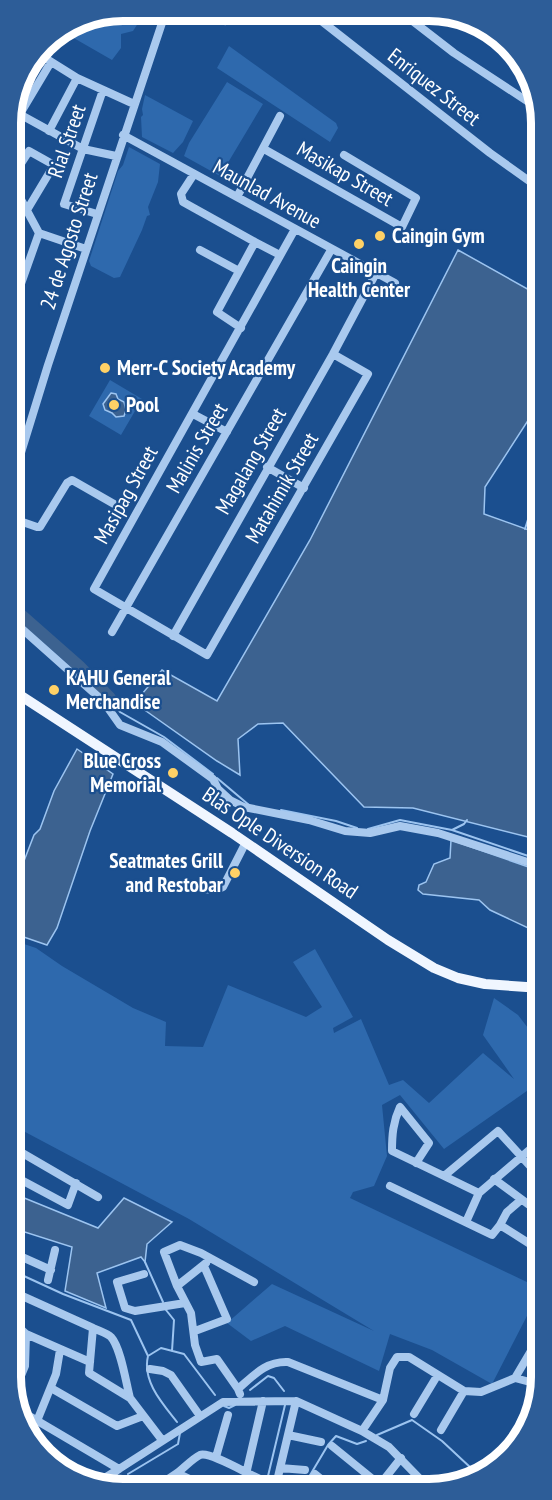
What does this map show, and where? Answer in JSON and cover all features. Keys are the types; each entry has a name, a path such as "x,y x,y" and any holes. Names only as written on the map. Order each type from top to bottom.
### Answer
{"main road":[{"name":"Blas Ople Diversion Road","path":"21,696 246,842 388,940 434,968 458,978 485,984 531,987"}],"street":[{"name":"24 de Agosto Street","path":"21,454 97,214 163,21"},
{"name":"Enriquez Street","path":"321,21 490,153 531,182"},
{"path":"413,21 454,53 529,102"},
{"path":"45,58 77,78 134,104"},
{"path":"24,101 51,62"},
{"path":"49,131 77,78"},
{"name":"Rial Street","path":"97,214 64,204 103,90"},
{"path":"21,115 83,149 116,156"},
{"path":"237,197 280,116"},
{"name":"Maunlad Avenue","path":"123,135 395,283"},
{"name":"Masikap Street","path":"264,148 402,227 416,198 344,155"},
{"path":"21,164 29,151 54,165 27,210"},
{"path":"194,174 181,194 183,202 280,255"},
{"path":"21,199 39,233 86,249"},
{"name":"Masipag Street","path":"126,608 94,589 295,229"},
{"path":"21,284 39,233"},
{"path":"241,328 217,312 255,242"},
{"path":"200,250 239,271"},
{"name":"Malinis Street","path":"112,632 331,250"},
{"name":"Magalang Street","path":"173,636 333,354 376,273"},
{"name":"Matahimik Street","path":"173,636 207,655 304,488 368,374 333,354"},
{"path":"193,414 227,432"},
{"path":"267,467 304,488"},
{"path":"21,521 40,527 67,483 72,480 114,504"},
{"path":"126,608 173,636"},
{"path":"21,628 103,701 120,725 162,742 213,779 218,789 230,800 244,807 309,820 345,831 370,833 400,826 438,833 531,863"},
{"path":"201,889 218,890 223,887 246,842"},
{"path":"416,1163 429,1143 400,1107 392,1130 392,1151 416,1163 479,1193"},
{"path":"444,1176 498,1131 531,1168"},
{"path":"466,1222 479,1193 531,1148"},
{"path":"21,1152 98,1197"},
{"path":"494,1179 531,1207"},
{"path":"21,1180 68,1204 76,1183"},
{"path":"390,1186 492,1235 507,1212 521,1200"},
{"path":"500,1225 531,1244"},
{"path":"242,1400 238,1389 217,1359 201,1362 195,1345 191,1313 177,1286 165,1252 180,1245 208,1262 254,1282"},
{"path":"48,1280 56,1250"},
{"path":"21,1257 51,1270"},
{"path":"177,1286 208,1262"},
{"path":"195,1331 227,1319 208,1262"},
{"path":"144,1274 117,1282 124,1308 135,1311 185,1303"},
{"path":"21,1295 110,1336 120,1354 130,1398 162,1440"},
{"path":"21,1329 26,1334 90,1362"},
{"path":"93,1329 89,1373 130,1398"},
{"path":"21,1376 25,1366 26,1334"},
{"path":"37,1421 56,1374 60,1350"},
{"path":"516,1378 531,1352"},
{"path":"362,1431 382,1400 390,1368 397,1357 409,1357 464,1391 481,1392 516,1378 531,1382"},
{"path":"238,1389 265,1365 278,1361 288,1362 382,1400"},
{"path":"150,1369 171,1375 200,1416"},
{"path":"414,1414 437,1376"},
{"path":"51,1388 117,1426 142,1416"},
{"path":"441,1430 464,1391"},
{"path":"106,1477 223,1402 242,1400 296,1401 362,1431 389,1447 418,1479"},
{"path":"246,1474 263,1401"},
{"path":"278,1479 296,1401"},
{"path":"216,1457 228,1415"},
{"path":"29,1416 119,1469"},
{"path":"288,1434 321,1442"},
{"path":"332,1446 371,1479"},
{"path":"168,1479 201,1455 209,1454 259,1479"},
{"path":"384,1479 401,1458"},
{"path":"280,1468 304,1470"},
{"path":"177,1473 190,1479"},
{"path":"315,1474 321,1479"},
{"path":"110,1475 116,1478"}],"shaded area":[{"path":"140,21 133,31 121,34 121,48 112,60 70,36 103,23"},
{"path":"229,46 336,123 338,128 330,142 217,68"},
{"path":"227,82 263,104 220,176 184,156 189,143"},
{"path":"145,95 193,121 183,142 173,153 142,137 141,117"},
{"path":"129,147 160,164 158,182 148,207 150,215 147,216 120,277 114,278 91,266 89,261 118,171 123,165"},
{"path":"458,250 531,291 531,416 485,487 484,514 531,531 531,838 413,808 364,807 283,723 258,724 238,739 240,775 139,706 142,694 162,670 217,701 310,540"},
{"path":"110,380 142,399 121,435 89,416"},
{"name":"Pool","path":"111,393 116,394 118,399 124,402 126,410 124,416 116,417 105,410 103,404"},
{"path":"77,749 113,774 90,831 57,928 47,945 21,936 21,869 34,835 40,829 54,791"},
{"path":"451,840 531,868 531,929 490,910 479,900 423,894 418,890 419,885 426,882 434,864 450,858"},
{"path":"21,943 36,948 133,1008 166,1022 165,1046 203,1047 228,985 306,1017 322,1007 293,962 315,949 353,1017 333,1028 334,1033 361,1019 389,1085 403,1080 429,1103 483,1053 514,1079 483,1035 494,998 518,1015 531,1032 531,1088 444,1149 400,1095 382,1105 387,1156 374,1186 353,1192 350,1198 529,1283 529,1312 492,1384 432,1350 390,1334 379,1371 285,1326 251,1341 227,1323 272,1284 374,1331 189,1219 21,1130"},
{"path":"21,1197 98,1228 124,1198 172,1222 147,1244 145,1262 141,1257 97,1273 106,1308 65,1291 72,1247 21,1231"}],"waterway":[{"path":"525,529 531,510"},
{"path":"21,615 79,666 110,698"},
{"path":"110,698 120,712 164,737 213,774"},
{"path":"217,778 249,805"},
{"path":"281,810 336,821 357,828"},
{"path":"368,829 400,820 452,830 531,857"},
{"path":"452,830 467,820"},
{"path":"145,1262 163,1302"},
{"path":"21,1275 63,1294 131,1320 148,1356"},
{"path":"166,1310 174,1320 172,1351"},
{"path":"177,1422 151,1383 148,1374 148,1356 161,1348 184,1354 215,1395"},
{"path":"250,1390 268,1376 274,1378 284,1391"},
{"path":"224,1406 229,1408 235,1405"},
{"path":"268,1479 285,1405"},
{"path":"377,1435 412,1420 442,1441 471,1468 475,1467"},
{"path":"128,1474 178,1444 180,1433"},
{"path":"308,1479 336,1436 357,1444 366,1441"},
{"path":"495,1455 511,1437"}],"place":[{"name":"Caingin Gym","path":"380,236"},
{"name":"Caingin Health Center","path":"359,244"},
{"name":"Merr-C Society Academy","path":"105,368"},
{"name":"Pool","path":"114,405"},
{"name":"KAHU General Merchandise","path":"54,690"},
{"name":"Blue Cross Memorial","path":"173,773"},
{"name":"Seatmates Grill and Restobar","path":"235,873"}]}
